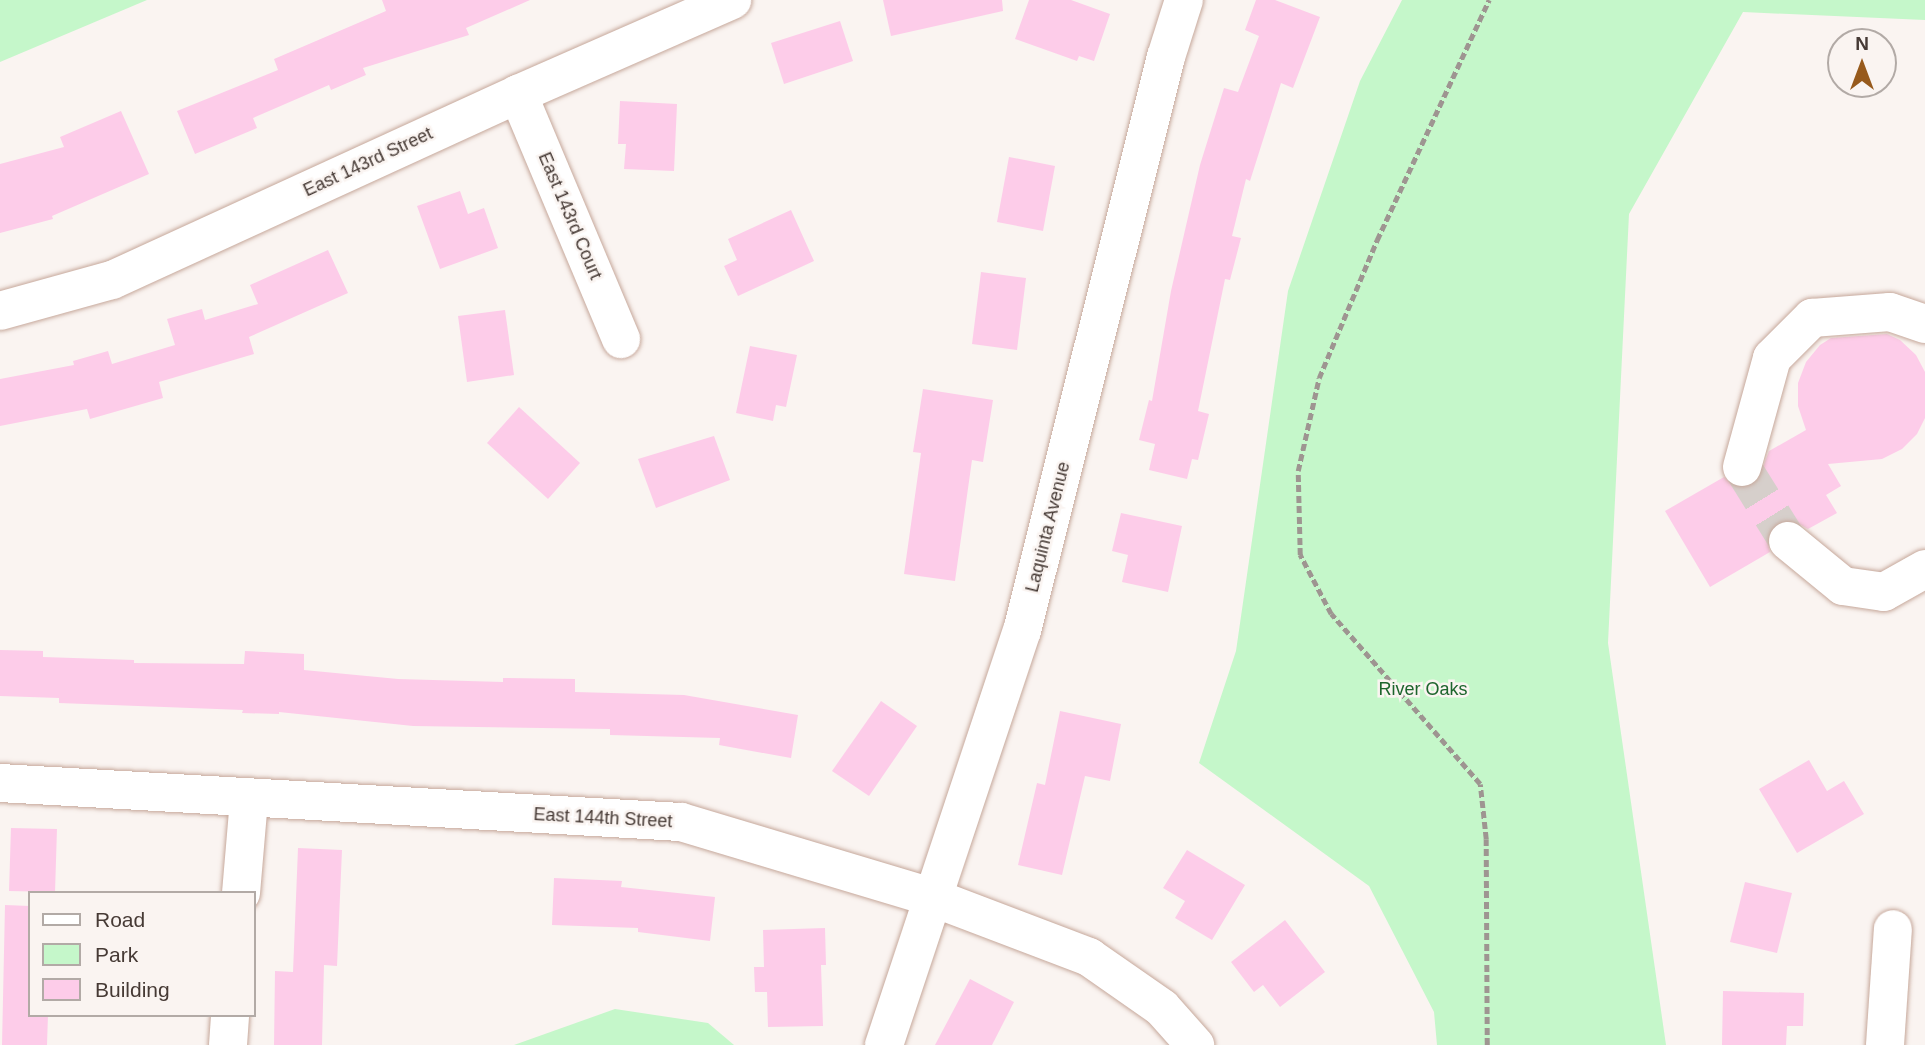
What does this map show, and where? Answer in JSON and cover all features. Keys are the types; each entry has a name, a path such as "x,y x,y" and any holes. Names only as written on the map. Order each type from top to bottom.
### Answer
{"street":[{"name":"East 143rd Street","path":"0,311 112,280 518,94 732,0"},
{"name":"Laquinta Avenue","path":"884,1045 1022,631 1166,57 1184,0"},
{"name":"East 143rd Court","path":"518,94 621,339"},
{"path":"1742,467 1772,358 1812,318 1890,312 1925,324"},
{"path":"1788,541 1843,586 1884,592 1925,569"},
{"name":"East 144th Street","path":"0,783 681,822 934,898 1089,957 1162,1008 1195,1045"},
{"path":"241,891 248,799"},
{"path":"1885,1045 1894,929"},
{"path":"228,1045 230,1017"}],"path":[{"path":"1487,1045 1486,839 1480,784 1331,614 1300,555 1298,471 1320,378 1377,240 1489,0"}],"green space":[{"path":"0,0 147,0 0,62"},
{"name":"River Oaks","path":"1402,0 1925,0 1925,20 1743,12 1629,214 1608,643 1666,1045 1437,1045 1434,1012 1369,886 1199,763 1236,651 1288,291 1360,81"},
{"path":"615,1009 708,1023 734,1045 514,1045"}],"building":[{"path":"382,0 530,0 466,28 469,35 363,68 366,75 331,90 329,85 253,118 257,128 195,154 177,111 278,70 274,59 386,11"},
{"path":"883,0 1002,0 1003,11 891,36"},
{"path":"1029,0 1071,0 1110,14 1094,61 1079,56 1077,61 1015,39"},
{"path":"1256,0 1275,0 1320,17 1293,88 1281,83 1250,181 1246,179 1232,236 1241,238 1230,280 1225,279 1198,411 1209,414 1198,460 1192,459 1187,479 1149,470 1155,444 1139,440 1149,400 1152,401 1171,291 1200,165 1224,88 1238,92 1259,36 1245,30"},
{"path":"840,21 853,61 784,84 771,43"},
{"path":"620,101 677,104 674,171 624,169 626,144 618,144"},
{"path":"121,111 149,174 52,216 53,219 0,233 0,164 64,147 60,137"},
{"path":"1009,157 1055,166 1043,231 997,222"},
{"path":"460,191 468,214 484,208 498,248 440,269 417,206"},
{"path":"791,210 814,261 738,296 724,266 737,260 728,239"},
{"path":"328,250 348,293 249,337 254,354 159,382 163,398 90,419 87,409 0,426 0,379 74,365 73,361 108,351 112,364 175,345 167,319 202,309 205,320 258,304 250,285"},
{"path":"981,272 1026,278 1017,350 972,344"},
{"path":"505,310 514,375 467,382 458,316"},
{"path":"1887,334 1900,340 1916,355 1925,372 1925,418 1917,434 1902,449 1882,459 1828,464 1841,486 1826,495 1837,513 1808,529 1792,520 1780,521 1771,528 1767,537 1770,552 1710,587 1665,511 1724,477 1737,488 1748,488 1757,483 1769,451 1806,430 1798,406 1798,383 1806,362 1820,345 1831,338"},
{"path":"750,346 797,355 786,407 776,405 773,421 736,413"},
{"path":"923,389 993,400 983,462 972,460 955,581 904,574 921,453 913,452"},
{"path":"519,407 580,463 548,499 487,443"},
{"path":"714,436 730,480 656,508 638,459"},
{"path":"1121,513 1182,526 1168,592 1122,582 1128,555 1112,551"},
{"path":"0,650 43,651 43,657 134,660 134,663 244,664 245,651 304,654 304,670 398,679 503,682 503,678 575,679 575,692 684,695 798,715 791,758 719,745 720,738 610,735 610,729 413,726 279,712 242,713 243,710 59,703 59,698 0,696"},
{"path":"881,701 917,726 869,796 832,771"},
{"path":"1060,711 1121,724 1110,781 1085,776 1062,875 1018,865 1037,783 1045,785"},
{"path":"1809,760 1827,791 1844,781 1864,814 1797,853 1759,789"},
{"path":"11,828 57,829 55,891 9,891"},
{"path":"298,848 342,850 337,966 324,965 322,1045 274,1045 275,971 293,972"},
{"path":"1187,850 1245,885 1212,940 1175,918 1185,901 1163,888"},
{"path":"554,878 622,881 621,887 715,897 710,941 638,932 638,928 552,925"},
{"path":"1745,882 1792,893 1777,953 1730,942"},
{"path":"5,905 28,906 28,1017 48,1017 47,1045 2,1045"},
{"path":"1285,920 1325,972 1280,1007 1263,985 1254,992 1231,962"},
{"path":"825,928 826,965 821,965 823,1026 768,1027 767,992 755,992 754,967 764,967 763,930"},
{"path":"970,979 1014,1002 992,1045 935,1045"},
{"path":"1723,991 1804,993 1803,1026 1787,1026 1786,1045 1722,1045"}],"tunnel":[{"path":"1742,467 1788,541"}]}
